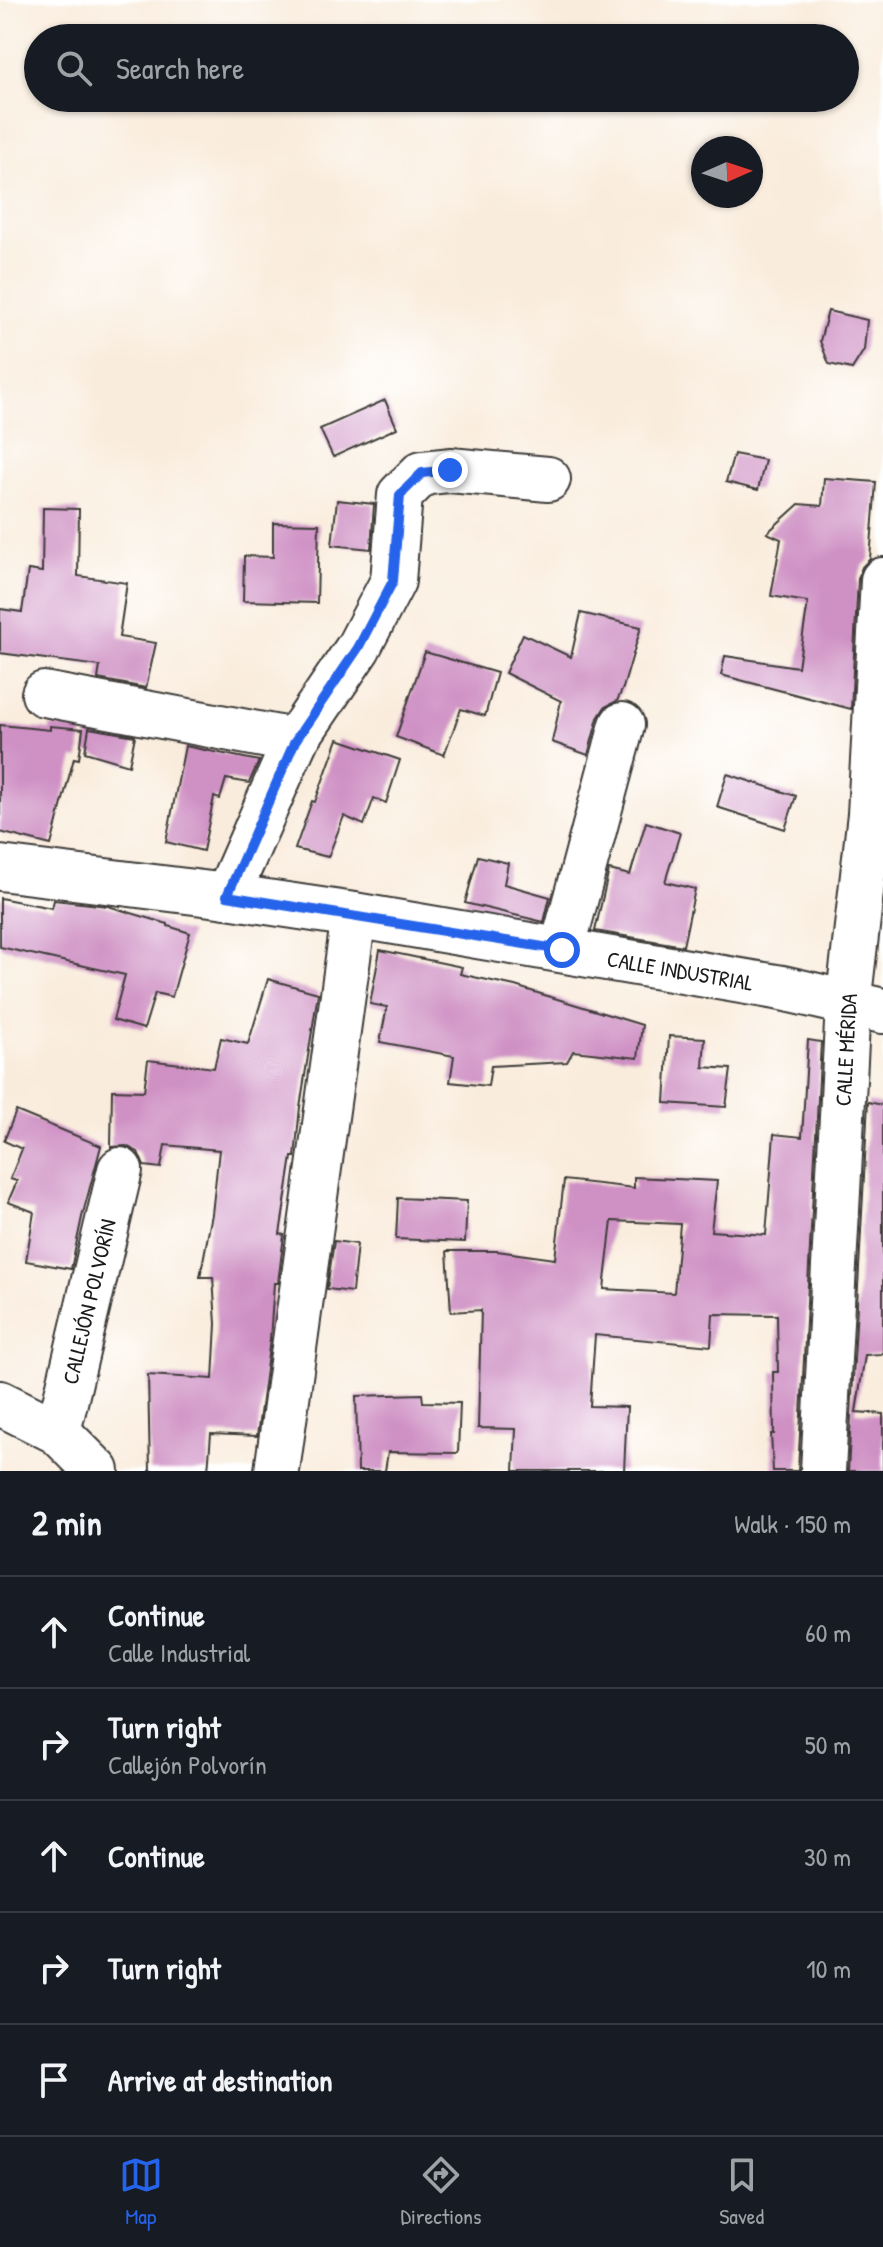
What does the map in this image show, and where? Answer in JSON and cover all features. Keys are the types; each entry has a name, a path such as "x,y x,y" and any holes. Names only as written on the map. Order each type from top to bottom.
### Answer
{"street":[{"path":"227,896 295,741 358,648 393,581 400,495 422,473 450,470 548,479"},
{"name":"CALLE MÉRIDA","path":"823,1471 866,1008 870,814 883,580"},
{"path":"44,694 295,741"},
{"path":"562,950 622,725"},
{"name":"CALLE INDUSTRIAL","path":"0,868 354,915 782,988 866,1008"},
{"path":"277,1471 354,915"},
{"name":"CALLEJÓN POLVORÍN","path":"58,1432 120,1170"},
{"path":"0,1403 58,1432 97,1471"}],"building":[{"path":"828,311 867,320 864,350 852,369 829,364 820,341"},
{"path":"385,400 397,428 333,457 320,429"},
{"path":"734,454 765,460 758,490 726,482"},
{"path":"824,478 876,482 870,559 862,567 858,579 851,709 721,675 725,656 798,667 808,602 771,596 781,539 767,533 799,504 822,506"},
{"path":"337,500 374,504 371,549 332,545"},
{"path":"43,508 79,509 78,576 127,583 119,637 156,643 146,688 98,679 100,666 0,653 0,609 22,612 28,570 42,572"},
{"path":"273,523 319,524 317,603 243,601 244,556 273,557"},
{"path":"581,613 641,627 623,688 617,701 605,707 598,718 588,755 552,742 561,701 505,673 523,634 571,657"},
{"path":"425,652 497,673 485,716 461,709 444,755 396,737"},
{"path":"0,725 50,730 50,726 83,729 79,759 74,758 51,845 0,832"},
{"path":"89,728 135,736 129,765 85,752"},
{"path":"338,739 400,760 386,803 374,798 364,825 344,816 328,857 295,849"},
{"path":"185,746 259,761 249,783 226,779 220,799 214,797 203,851 166,842"},
{"path":"727,774 796,796 785,829 717,807"},
{"path":"646,822 680,833 665,882 695,889 683,946 595,931 609,870 630,875"},
{"path":"478,856 508,863 504,884 550,897 544,922 465,903"},
{"path":"0,898 52,908 54,900 108,906 190,933 172,997 155,993 144,1029 113,1020 125,975 0,947"},
{"path":"380,950 462,967 460,974 515,986 642,1025 638,1058 573,1051 567,1062 491,1066 488,1086 450,1082 454,1056 380,1042 387,1007 370,1004"},
{"path":"268,979 318,993 295,1157 292,1157 280,1234 284,1235 278,1283 274,1283 257,1436 211,1434 208,1471 150,1471 148,1375 213,1379 216,1324 213,1277 200,1277 212,1214 219,1150 165,1145 161,1168 144,1166 138,1152 126,1146 111,1147 112,1090 144,1091 148,1060 214,1068 221,1038 248,1044"},
{"path":"669,1036 705,1038 703,1067 731,1069 726,1107 665,1103"},
{"path":"808,1040 821,1042 798,1471 773,1471 771,1434 774,1434 773,1372 778,1372 777,1315 713,1314 711,1346 595,1335 590,1406 627,1407 624,1471 514,1471 516,1429 478,1428 481,1310 451,1312 447,1251 497,1251 555,1259 564,1180 634,1188 634,1177 717,1181 711,1231 766,1235 774,1134 802,1137","holes":["612,1221 680,1224 674,1293 604,1289"]},
{"path":"868,1102 883,1105 883,1354 865,1355 856,1412 883,1414 883,1471 848,1471"},
{"path":"16,1111 101,1146 71,1269 26,1261 34,1212 8,1202 17,1181 10,1179 22,1149 4,1141"},
{"path":"398,1198 467,1201 465,1242 396,1239"},
{"path":"334,1241 357,1244 352,1292 327,1289"},
{"path":"422,1394 423,1402 460,1403 458,1453 388,1452 385,1471 358,1471 356,1396"}],"route":[{"path":"450,470 422,473 400,495 393,581 358,648 295,741 227,896 562,950"}]}
